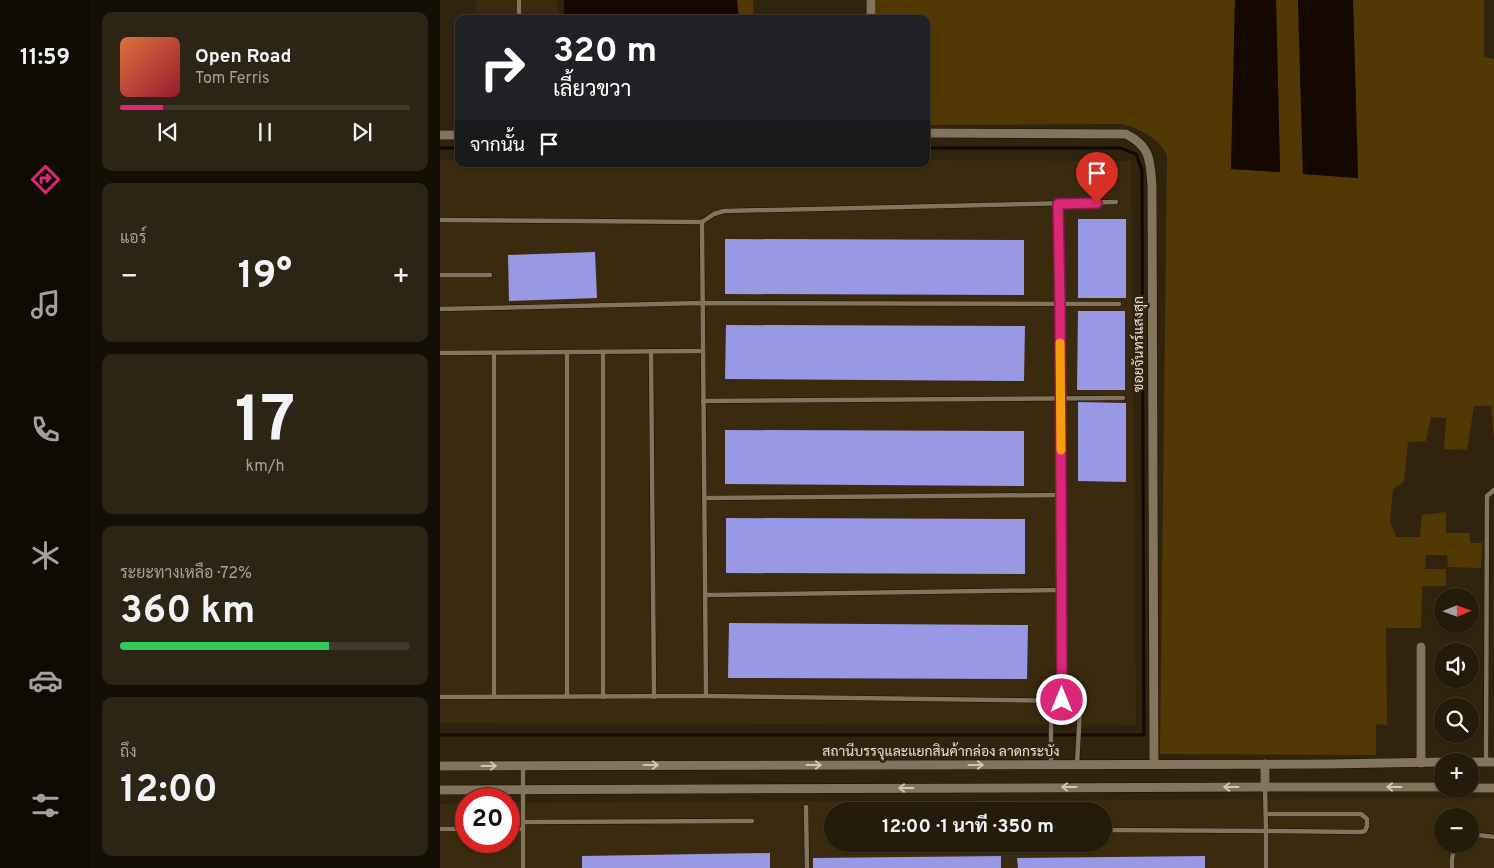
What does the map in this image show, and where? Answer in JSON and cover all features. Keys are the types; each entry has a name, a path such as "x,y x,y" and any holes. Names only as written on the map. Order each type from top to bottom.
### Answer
{"street":[{"path":"870,0 871,15"},
{"name":"ซอยจันทร์แสงสุก","path":"930,133 1126,134 1137,140 1150,157 1152,196 1154,764"},
{"path":"440,135 455,135"},
{"path":"1421,647 1421,763"},
{"name":"สถานีบรรจุและแยกสินค้ากล่อง ลาดกระบัง","path":"440,766 1434,762"},
{"path":"1265,764 1266,786"},
{"path":"440,790 1434,787"},
{"path":"1479,788 1494,788"}],"lane":[{"path":"519,0 519,15"},
{"path":"440,220 702,222 714,214 724,211 1116,202"},
{"path":"1058,204 1062,700"},
{"path":"702,222 706,696"},
{"path":"440,275 490,275"},
{"path":"440,309 702,303 1119,304"},
{"path":"651,351 654,697"},
{"path":"440,353 703,351"},
{"path":"567,352 567,697"},
{"path":"602,697 603,352"},
{"path":"494,353 494,697"},
{"path":"703,401 1123,398"},
{"path":"1490,762 1487,654 1487,496 1494,490"},
{"path":"704,498 1061,495"},
{"path":"705,595 1061,590"},
{"path":"1487,654 1494,654"},
{"path":"440,697 706,696 1073,701 1080,710 1077,764"},
{"path":"1051,700 1051,764"},
{"path":"523,766 523,868"},
{"path":"1266,786 1266,868"},
{"path":"806,807 807,868"},
{"path":"1112,830 1361,832 1365,831 1367,826 1367,819 1361,814 1266,814"},
{"path":"523,822 752,821"},
{"path":"440,829 455,829"},
{"path":"1479,835 1494,836"},
{"path":"1452,868 1453,853"}],"shaded area":[{"path":"476,0 557,0 557,15 476,15"},
{"path":"564,0 737,0 739,15 564,15"},
{"path":"737,0 753,0 754,15 739,15"},
{"path":"866,0 1235,0 1231,169 1280,172 1276,0 1298,0 1303,174 1358,178 1353,0 1484,0 1484,57 1494,59 1494,441 1491,406 1474,406 1467,450 1444,449 1446,418 1431,417 1426,441 1408,442 1404,482 1393,489 1390,521 1396,537 1420,537 1422,515 1446,512 1446,533 1470,533 1470,543 1482,543 1481,568 1448,567 1447,555 1426,555 1425,569 1446,569 1446,586 1422,586 1421,628 1386,628 1387,725 1376,724 1376,755 1160,754 1167,155 1164,149 1149,135 1123,124 930,125 930,15 866,15"},
{"path":"1235,0 1276,0 1280,172 1231,169"},
{"path":"1298,0 1353,0 1358,178 1303,174"},
{"path":"440,160 455,160 455,167 930,167 930,160 1131,161 1136,725 440,723"},
{"path":"1494,798 1494,868 440,868 440,804 455,803 455,853 520,853 520,803"}],"building":[{"path":"1078,219 1126,219 1126,298 1078,298"},
{"path":"725,239 1024,240 1024,295 725,294"},
{"path":"595,252 597,298 509,301 508,255"},
{"path":"1078,311 1125,311 1125,390 1077,390"},
{"path":"726,325 1025,326 1024,381 725,379"},
{"path":"1078,402 1126,403 1126,482 1078,481"},
{"path":"725,430 1024,431 1024,486 725,484"},
{"path":"726,518 1025,519 1025,574 726,573"},
{"path":"729,623 1028,625 1027,679 728,678"},
{"path":"770,853 770,868 582,868 582,856"},
{"path":"1001,856 1001,868 813,868 813,858"},
{"path":"1205,856 1205,868 1018,868 1017,858"}],"waterway":[{"path":"440,148 455,148"},
{"path":"440,735 1144,735 1142,170 1136,154 1120,148 930,148"}],"slow traffic":[{"path":"1060,343 1061,450"}],"route":[{"path":"1062,700 1058,204 1097,203"}]}
